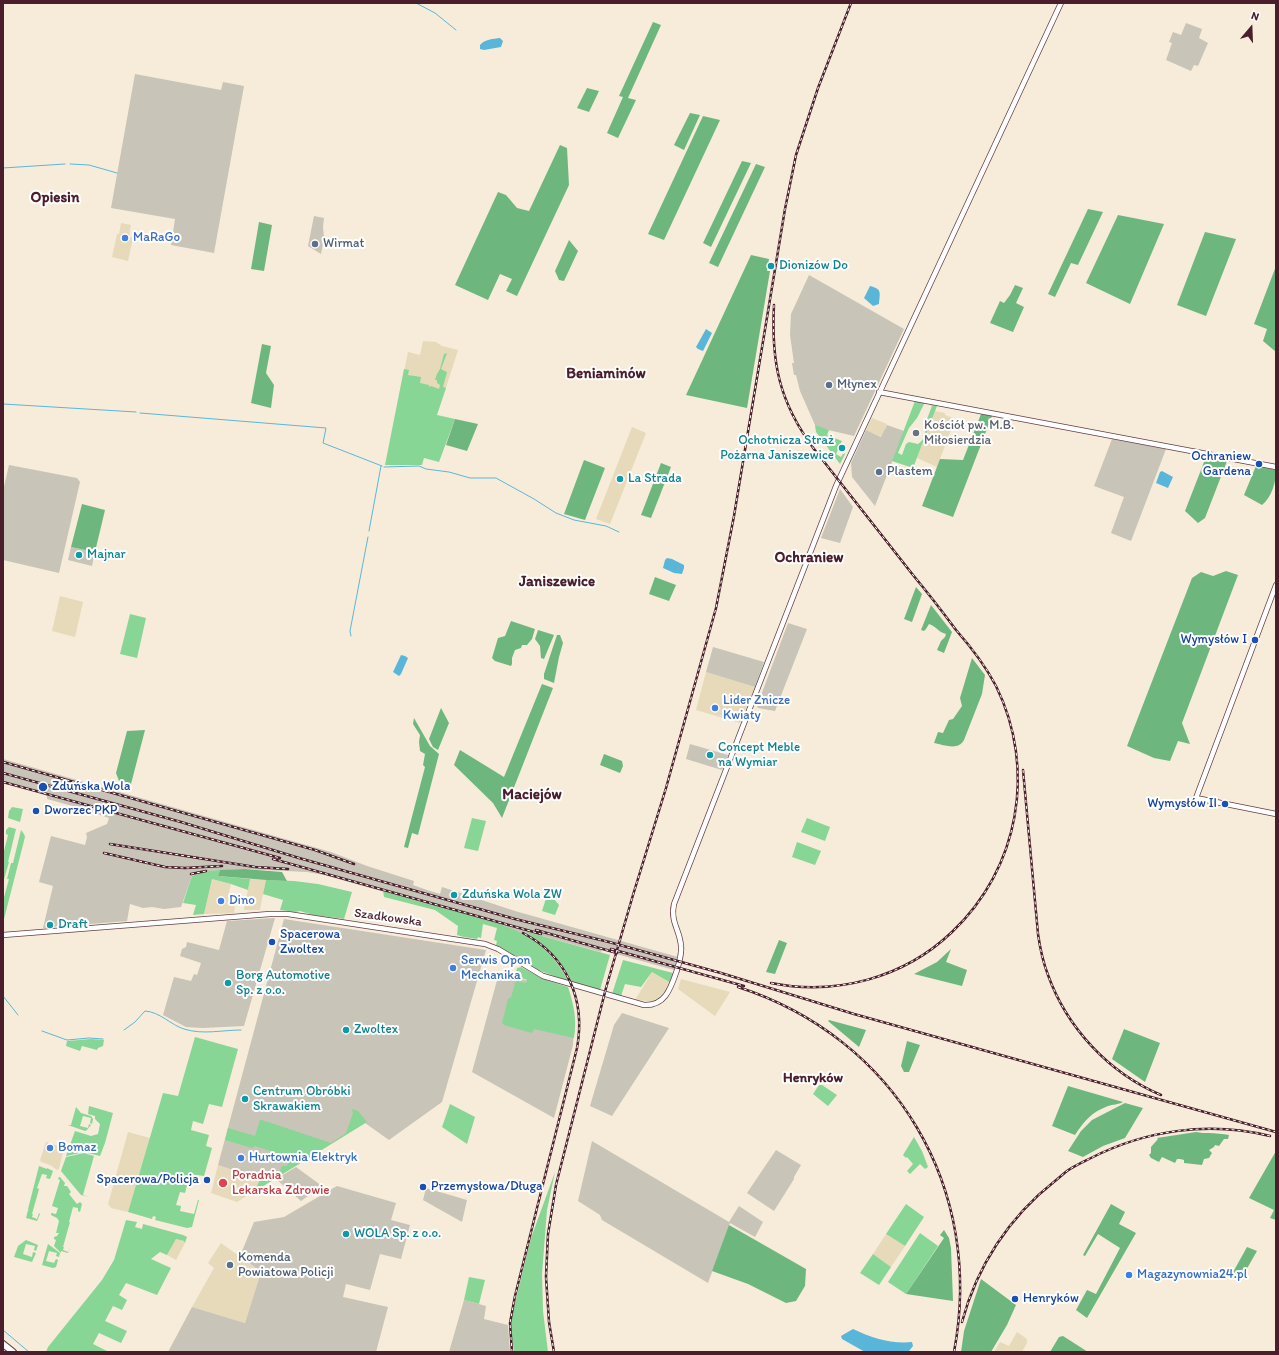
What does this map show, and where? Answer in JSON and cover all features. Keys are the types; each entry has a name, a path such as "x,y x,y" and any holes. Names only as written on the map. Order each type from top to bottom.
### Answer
{"main road":[{"path":"3,1344 12,1352"}],"street":[{"path":"1061,3 879,392 1276,467"},
{"name":"Szadkowska","path":"3,935 270,914 288,914 486,944 498,949 543,976 649,1006 660,1002 668,993 680,959 681,943 673,920 672,912 674,904 836,486 879,392"},
{"path":"1276,585 1196,798 1276,814"}],"shaded area":[{"path":"1186,23 1202,29 1199,38 1208,43 1198,66 1194,65 1191,71 1166,60 1172,43 1169,42 1173,32 1181,35"},
{"path":"135,74 221,90 223,82 244,86 214,253 171,245 175,219 111,208"},
{"path":"314,216 324,218 324,238 321,254 308,246"},
{"path":"121,223 131,225 129,237 133,238 128,261 112,257"},
{"path":"809,275 904,329 854,436 820,428 815,425 800,391 796,375 794,375 790,335 791,314"},
{"path":"423,341 436,342 442,346 458,350 445,391 402,381 408,352 420,355"},
{"path":"935,411 945,413 945,415 955,419 937,467 917,458"},
{"path":"872,418 887,424 882,437 866,430"},
{"path":"887,425 904,431 875,506 852,477 851,463 866,430 881,437"},
{"path":"632,427 646,433 610,524 596,519"},
{"path":"1112,439 1166,449 1131,541 1111,533 1124,497 1094,486"},
{"path":"9,465 77,478 80,482 59,573 3,560 3,491"},
{"path":"840,489 853,507 840,543 821,538"},
{"path":"71,547 95,552 92,566 68,560"},
{"path":"60,596 83,602 75,637 52,631"},
{"path":"788,623 807,629 775,711 758,708 757,706"},
{"path":"713,647 764,662 755,687 706,672"},
{"path":"706,672 755,687 740,723 696,710"},
{"path":"690,744 728,755 722,770 686,759"},
{"path":"3,759 331,852 367,866 414,881 413,885 440,894 442,887 515,911 678,957 674,970 602,950 601,952 524,931 537,939 552,952 563,966 572,982 568,981 557,963 546,950 535,941 516,931 491,922 324,875 307,872 245,869 208,871 192,876 181,907 164,909 152,907 143,908 130,904 127,921 43,928 53,886 39,882 51,836 85,845 87,837 86,833 107,824 109,818 47,799 47,796 38,792 3,782"},
{"path":"212,879 231,884 228,896 236,898 234,913 204,914"},
{"path":"250,879 266,880 260,910 244,910"},
{"path":"275,918 244,1026 203,1028 186,1027 163,1015 174,977 191,981 194,974 197,975 201,963 180,956 182,949 186,947 187,942 219,950 227,921"},
{"path":"284,919 486,950 442,1102 389,1140 365,1123 269,1182 218,1165"},
{"path":"652,972 671,983 668,988 658,998 652,1001 635,1000"},
{"path":"499,973 569,992 574,1028 573,1045 554,1118 472,1072"},
{"path":"681,979 730,992 715,1016 678,989"},
{"path":"622,1013 669,1028 612,1116 590,1106 614,1025"},
{"path":"128,1132 150,1138 128,1212 111,1208 108,1204"},
{"path":"592,1141 729,1222 739,1206 763,1222 755,1237 730,1223 708,1283 602,1220 600,1215 578,1201"},
{"path":"46,1142 64,1148 59,1169 57,1170 50,1165 41,1162 40,1160"},
{"path":"776,1150 801,1165 774,1211 747,1193"},
{"path":"218,1165 269,1182 237,1202 211,1193"},
{"path":"296,1167 322,1186 301,1201 276,1179"},
{"path":"337,1186 396,1203 391,1220 410,1225 401,1259 380,1254 370,1290 346,1284 343,1297 388,1307 376,1352 168,1352 192,1307 245,1323 261,1272 240,1256 254,1222 284,1217"},
{"path":"426,1188 467,1200 462,1222 423,1200"},
{"path":"886,1234 905,1246 891,1267 873,1254"},
{"path":"176,1239 184,1241 185,1243 176,1260 167,1255"},
{"path":"221,1243 261,1272 245,1323 192,1307 214,1268 208,1263"},
{"path":"464,1300 486,1306 484,1319 508,1325 510,1352 449,1352"},
{"path":"1017,1332 1027,1339 1027,1343 1022,1352 994,1352 1000,1342 1009,1346"}],"green space":[{"path":"653,22 661,25 628,98 636,100 618,138 607,133 623,97 619,96"},
{"path":"587,88 599,91 589,112 577,108"},
{"path":"690,113 700,115 684,150 674,145"},
{"path":"703,116 720,120 664,240 648,234"},
{"path":"560,145 567,148 569,185 517,296 506,291 512,279 500,274 488,300 455,285 498,192 506,195 517,208 529,211"},
{"path":"742,161 751,163 711,247 703,243"},
{"path":"756,164 765,167 718,267 709,263"},
{"path":"1088,209 1103,212 1078,265 1071,263 1055,297 1048,294"},
{"path":"1118,215 1164,224 1130,304 1086,283"},
{"path":"259,222 272,225 264,271 251,269"},
{"path":"1205,232 1236,239 1206,316 1177,305"},
{"path":"569,240 578,251 564,281 559,280 555,271"},
{"path":"751,255 769,259 767,271 770,271 747,408 686,395"},
{"path":"1276,266 1276,352 1263,341 1267,329 1254,324"},
{"path":"1015,285 1023,288 1016,303 1024,307 1013,332 990,323 1000,301 1004,303"},
{"path":"262,344 271,346 266,373 274,385 271,408 251,403"},
{"path":"447,353 441,369 447,372 443,387 446,388 437,415 455,419 439,462 424,458 422,465 385,465 404,369 409,370 408,375 421,377 420,383 439,389 440,385 437,383 437,380 435,380 444,354"},
{"path":"915,401 927,403 924,404 917,418 909,428 898,453 902,455 906,444 909,442 918,444 921,442 926,429 925,419 927,419 932,406 930,405 937,406 913,468 892,461"},
{"path":"981,414 992,416 953,517 922,506 940,459 963,460"},
{"path":"455,419 478,424 467,451 446,445"},
{"path":"815,425 829,430 827,435 842,441 836,454 841,457 845,453 840,464 816,432"},
{"path":"1206,457 1227,461 1205,518 1198,523 1185,511"},
{"path":"584,460 605,468 585,520 564,514"},
{"path":"661,463 671,467 651,518 641,515"},
{"path":"1256,466 1276,470 1273,489 1262,505 1244,495"},
{"path":"82,504 105,510 95,552 71,547"},
{"path":"1226,571 1238,575 1182,723 1190,744 1178,741 1170,761 1154,758 1127,746 1192,578 1201,572 1213,576"},
{"path":"655,577 676,585 669,601 649,594"},
{"path":"916,587 922,594 912,622 904,619"},
{"path":"931,605 952,632 944,653 937,650 946,634 929,624 924,631 921,630"},
{"path":"130,614 146,618 137,658 120,654"},
{"path":"511,621 535,629 532,639 527,645 522,645 521,648 515,650 511,666 495,661 492,658 498,638 505,636"},
{"path":"538,630 554,635 544,659 541,658 540,646 535,639"},
{"path":"557,635 560,635 563,643 554,683 544,679 544,674"},
{"path":"972,658 985,675 982,694 964,740 955,746 934,743 938,732 943,733 949,720 953,719 962,706 960,698"},
{"path":"542,684 553,688 502,818 493,803 454,765 460,750 504,777"},
{"path":"441,708 449,723 438,750 433,747 429,739"},
{"path":"414,718 430,746 439,754 418,835 412,833 408,848 404,847 425,767 423,765 425,754 420,751 420,735 413,724"},
{"path":"145,730 131,784 119,781 116,773 127,731"},
{"path":"604,754 622,761 623,766 620,773 600,765"},
{"path":"12,807 23,809 20,822 8,818 9,811"},
{"path":"472,818 486,821 478,851 464,848"},
{"path":"807,818 830,827 825,841 801,832"},
{"path":"9,827 16,829 3,883 3,855 8,835 6,834 6,830"},
{"path":"21,830 25,837 3,923 3,901 9,879 7,879 11,863 13,863"},
{"path":"797,842 821,851 815,865 792,857"},
{"path":"245,869 282,872 287,881 218,876 220,870"},
{"path":"220,870 218,876 250,879 248,890 212,879 204,914 193,915 196,905 183,903 192,876 208,871"},
{"path":"266,880 318,884 352,892 344,919 313,915 300,911 295,912 280,910 283,900 263,894"},
{"path":"383,891 491,921 528,936 546,950 568,981 538,970 496,945 497,941 494,940 497,928 483,924 481,938 478,937 477,939 457,935 458,926 435,910 384,897"},
{"path":"548,892 559,905 555,915 542,911"},
{"path":"524,931 610,955 600,990 572,982 568,974 552,953 539,941"},
{"path":"779,940 787,943 775,974 766,972"},
{"path":"951,949 946,962 967,970 962,986 914,974 937,962"},
{"path":"623,960 673,973 671,983 652,972 641,987 625,984 621,996 612,994"},
{"path":"521,967 543,979 568,987 574,1012 574,1038 534,1029 532,1033 504,1025 502,1023 508,999 511,997 516,981 526,983 527,980 515,976 517,968"},
{"path":"829,1020 866,1030 859,1047 828,1021"},
{"path":"1124,1029 1160,1043 1145,1082 1112,1059"},
{"path":"195,1037 238,1049 222,1107 209,1104 203,1124 193,1121 191,1130 209,1135 206,1146 212,1148 204,1176 190,1174 185,1193 180,1192 176,1205 181,1206 180,1211 194,1214 199,1200 192,1227 187,1228 155,1220 156,1217 153,1216 152,1219 128,1212 163,1093 178,1096"},
{"path":"91,1039 104,1040 103,1046 97,1050 82,1046 80,1051 66,1046 67,1041"},
{"path":"907,1041 920,1045 909,1072 904,1072 901,1066"},
{"path":"819,1085 822,1085 837,1095 828,1106 813,1094"},
{"path":"1068,1086 1123,1102 1102,1108 1093,1114 1085,1121 1075,1135 1052,1126"},
{"path":"1125,1103 1143,1108 1125,1138 1103,1146 1083,1157 1068,1151 1081,1131 1092,1120"},
{"path":"450,1104 475,1117 467,1144 442,1127"},
{"path":"89,1106 113,1113 100,1156 84,1152 66,1156 75,1131 91,1136 98,1134 100,1124 95,1119 95,1116 88,1114"},
{"path":"76,1107 81,1113 91,1116 93,1119 92,1124 90,1123 91,1118 83,1116 80,1126 88,1128 89,1124 91,1125 87,1130 85,1131 68,1125 71,1125"},
{"path":"352,1109 358,1111 367,1122 252,1193 253,1189 256,1189 260,1179 256,1178 259,1171 276,1176 282,1166 287,1166 290,1157 255,1146 252,1148 225,1140 228,1128 255,1136 260,1120 262,1120 331,1143 346,1133 353,1113"},
{"path":"1196,1132 1229,1135 1228,1139 1224,1139 1219,1146 1215,1145 1209,1150 1212,1153 1209,1158 1204,1159 1202,1165 1184,1163 1184,1160 1180,1159 1177,1159 1175,1163 1162,1157 1159,1162 1151,1158 1149,1155 1151,1153 1151,1147 1158,1139 1157,1138"},
{"path":"914,1137 922,1151 928,1167 925,1169 920,1164 910,1174 907,1171 913,1164 903,1155"},
{"path":"1276,1151 1276,1220 1270,1218 1274,1210 1249,1198"},
{"path":"84,1153 94,1156 83,1195 89,1197 81,1195 61,1171 66,1157"},
{"path":"39,1166 53,1171 50,1179 46,1178 47,1175 42,1174 37,1188 39,1189 32,1217 37,1219 39,1213 40,1214 37,1221 26,1218 28,1210 29,1212 28,1209"},
{"path":"555,1172 547,1210 542,1274 543,1311 548,1352 514,1352 510,1325 515,1303 531,1238"},
{"path":"59,1177 65,1183 64,1186 67,1186 71,1192 69,1194 77,1204 80,1202 82,1204 80,1212 78,1211 78,1208 73,1207 63,1247 63,1250 68,1252 70,1247 68,1253 61,1251 61,1253 54,1246 56,1240 54,1237 59,1233 56,1233 59,1221 51,1215 51,1213 56,1214 58,1208 52,1206 60,1180 58,1179"},
{"path":"906,1204 924,1217 905,1246 886,1234"},
{"path":"1111,1204 1125,1212 1119,1224 1136,1233 1087,1318 1076,1310 1087,1290 1096,1294 1120,1248 1098,1234 1085,1256 1083,1255"},
{"path":"126,1220 137,1222 135,1227 142,1229 143,1224 187,1237 185,1243 184,1241 176,1239 167,1255 160,1252 151,1259 171,1268 157,1295 126,1283 119,1295 127,1300 122,1310 113,1306 105,1321 127,1331 121,1343 99,1333 93,1344 109,1352 46,1352 48,1347 102,1280 114,1260"},
{"path":"729,1225 806,1269 805,1286 796,1301 786,1303 748,1284 712,1271"},
{"path":"944,1230 949,1238 951,1248 953,1301 906,1294 944,1238 940,1235"},
{"path":"920,1233 938,1246 906,1294 888,1282"},
{"path":"26,1240 38,1245 36,1251 34,1250 35,1246 26,1244 23,1254 32,1257 33,1252 36,1253 32,1262 14,1257 18,1246"},
{"path":"48,1244 60,1253 59,1257 56,1256 57,1253 49,1251 46,1261 54,1263 56,1259 58,1260 56,1267 53,1268 42,1265"},
{"path":"1247,1247 1257,1251 1241,1279 1236,1278 1232,1274"},
{"path":"873,1254 891,1267 879,1285 860,1273"},
{"path":"469,1277 485,1280 479,1304 464,1300"},
{"path":"981,1279 1016,1305 1007,1325 991,1352 961,1352 964,1331"},
{"path":"1063,1336 1088,1352 1050,1352 1059,1337"}],"water":[{"path":"500,38 503,41 501,47 484,50 480,49 480,45 484,42"},
{"path":"870,286 877,288 880,294 879,304 873,306 864,298"},
{"path":"706,329 712,333 703,351 696,347"},
{"path":"1162,471 1173,477 1168,488 1156,483 1160,472"},
{"path":"667,558 684,565 682,574 674,573 663,568"},
{"path":"401,655 408,658 399,676 393,672"},
{"path":"853,1329 882,1340 912,1342 913,1346 909,1351 903,1352 865,1352 842,1339 841,1336"}],"waterway":[{"path":"416,3 435,13 456,30"},
{"path":"3,168 65,164"},
{"path":"70,164 89,165 117,173"},
{"path":"3,404 136,412"},
{"path":"140,413 326,428 323,443 382,466"},
{"path":"369,531 381,466"},
{"path":"384,467 419,466 426,469 449,472 470,478 496,478 556,513 574,520 606,526 619,532"},
{"path":"351,636 350,631 368,537"},
{"path":"3,996 18,1015"},
{"path":"124,1030 135,1022 145,1011 161,1016 179,1027 191,1031 205,1032 241,1030"},
{"path":"42,1031 67,1040 89,1038 103,1039"},
{"path":"3,1330 29,1352"}],"railway":[{"path":"554,1352 549,1322 546,1277 548,1234 556,1185 606,988 666,788 716,608 734,516 785,209 796,155 818,88 851,3"},
{"path":"771,983 820,987 844,985 868,980 891,972 913,961 933,948 952,932 975,907 993,879 1006,848 1014,816 1018,784 1016,751 1009,718 996,686 987,671 935,602 814,449 802,432 793,415 785,398 776,363 773,326 774,305"},
{"path":"3,762 315,850 354,864"},
{"path":"1023,770 1038,934 1045,965 1056,994 1066,1013 1092,1047 1124,1074 1142,1086 1161,1095"},
{"path":"3,773 181,822 299,858 515,919 609,942 721,973 854,1014 1276,1132"},
{"path":"3,782 280,858"},
{"path":"110,844 255,867 288,869"},
{"path":"104,853 165,867 185,868 222,866"},
{"path":"273,859 541,934"},
{"path":"191,874 206,871"},
{"path":"536,930 617,953"},
{"path":"512,1352 510,1323 515,1296 577,1048 579,1030 579,1013 575,997 570,981 562,967 551,954 523,933"},
{"path":"611,949 744,986"},
{"path":"738,987 794,1011 843,1043 884,1082 917,1128 941,1178 956,1233 960,1292 954,1352"},
{"path":"962,1322 976,1281 986,1262 1009,1227 1038,1195 1073,1167 1112,1148 1156,1135 1178,1131 1224,1129 1247,1131 1270,1136"}],"place":[{"name":"MaRaGo","path":"125,238"},
{"name":"Wirmat","path":"315,244"},
{"name":"Dionizów Do","path":"771,266"},
{"name":"Młynex","path":"829,385"},
{"name":"Kościół pw. M.B. Miłosierdzia","path":"916,433"},
{"name":"Ochotnicza Straż Pożarna Janiszewice","path":"842,448"},
{"name":"Ochraniew Gardena","path":"1259,464"},
{"name":"Plastem","path":"879,472"},
{"name":"La Strada","path":"620,479"},
{"name":"Majnar","path":"79,555"},
{"name":"Wymysłów I","path":"1255,640"},
{"name":"Lider Znicze Kwiaty","path":"715,708"},
{"name":"Concept Meble na Wymiar","path":"710,755"},
{"name":"Zduńska Wola","path":"43,787"},
{"name":"Wymysłów II","path":"1225,804"},
{"name":"Dworzec PKP","path":"36,811"},
{"name":"Zduńska Wola ZW","path":"454,895"},
{"name":"Dino","path":"221,901"},
{"name":"Draft","path":"50,925"},
{"name":"Spacerowa Zwoltex","path":"272,942"},
{"name":"Serwis Opon Mechanika","path":"453,968"},
{"name":"Borg Automotive Sp. z o.o.","path":"228,983"},
{"name":"Zwoltex","path":"346,1030"},
{"name":"Centrum Obróbki Skrawakiem","path":"245,1099"},
{"name":"Bomaz","path":"50,1148"},
{"name":"Hurtownia Elektryk","path":"241,1158"},
{"name":"Spacerowa/Policja","path":"207,1180"},
{"name":"Poradnia Lekarska Zdrowie","path":"223,1183"},
{"name":"Przemysłowa/Długa","path":"423,1187"},
{"name":"WOLA Sp. z o.o.","path":"346,1234"},
{"name":"Komenda Powiatowa Policji","path":"230,1265"},
{"name":"Magazynownia24.pl","path":"1129,1275"},
{"name":"Henryków","path":"1015,1299"}],"district":[{"name":"Opiesin","path":"55,198"},
{"name":"Beniaminów","path":"606,374"},
{"name":"Ochraniew","path":"809,558"},
{"name":"Janiszewice","path":"557,582"},
{"name":"Maciejów","path":"532,795"},
{"name":"Henryków","path":"813,1078"}]}
